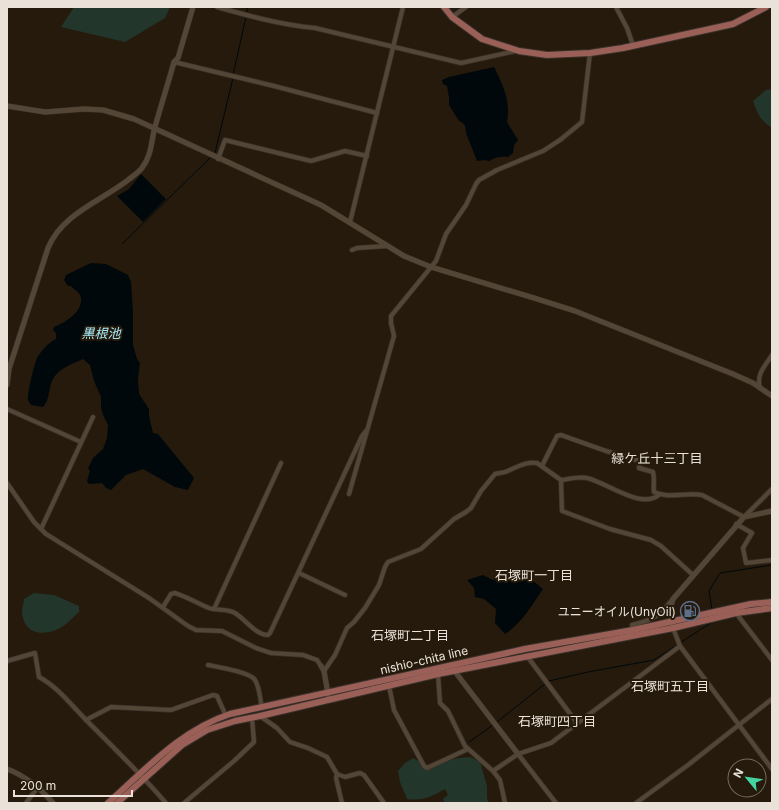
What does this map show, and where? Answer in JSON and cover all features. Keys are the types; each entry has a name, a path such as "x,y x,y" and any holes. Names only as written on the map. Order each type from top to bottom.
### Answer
{"main road":[{"path":"444,7 452,17 482,39 519,51 548,56 590,53 733,24 766,7"},
{"name":"nishio-chita line","path":"117,803 142,776 179,741 202,726 226,716 327,693 453,668 527,656 714,616 751,604 772,602"},
{"name":"nishio-chita line","path":"714,616 772,608"},
{"name":"nishio-chita line","path":"108,803 182,746 207,730 235,721 438,674 453,668 525,649 633,630 673,625"}],"street":[{"path":"7,385 8,369 48,248 54,236 61,226 69,219 119,187 142,168 150,154 155,130 174,62 178,58 193,7"},
{"path":"218,7 244,15 296,27 314,28 461,63 519,51"},
{"path":"350,222 403,7"},
{"path":"452,17 466,7"},
{"path":"616,7 627,28 633,45"},
{"path":"349,494 394,336 391,316 436,261 446,234 466,205 479,180 497,170 543,151 560,140 582,122 590,53"},
{"path":"174,62 377,113"},
{"path":"7,106 45,112 84,109 103,110 134,119 155,130 321,205 404,256 431,267 575,311 733,374 772,396"},
{"path":"214,157 225,140 311,161 345,151 367,156"},
{"path":"352,250 357,248 387,246"},
{"path":"760,388 758,381 759,376 772,354"},
{"path":"7,409 81,442"},
{"path":"41,529 93,417"},
{"path":"163,607 171,594 175,593 210,608 232,612 243,618 254,629 263,635 268,635 299,573 362,436 368,430"},
{"path":"542,466 557,436 561,435 640,462 639,468 653,472 655,478 653,484 654,492 660,494 702,495 744,516 772,511"},
{"path":"324,671 332,659 347,628 365,608 378,585 388,562 421,549 454,519 466,512 495,474 503,473 528,462 537,463 561,480 586,477 632,497 650,500 656,498 660,494"},
{"path":"214,609 281,463"},
{"path":"561,480 562,511 610,529 651,540 661,546 693,575"},
{"path":"7,483 34,522 41,529 57,541 163,607 188,626 196,630 222,631 256,648 271,653 303,655 317,660 324,671 329,700"},
{"path":"633,630 632,625 650,620 662,611 736,524 772,489"},
{"path":"736,524 752,533 743,548 746,563 772,560"},
{"path":"299,573 345,595"},
{"path":"673,599 670,609 673,625 680,646 772,769"},
{"path":"736,614 772,660"},
{"path":"493,771 518,754 551,744 680,646"},
{"path":"7,661 35,653 39,677 59,693 142,776 166,803"},
{"path":"527,656 577,723"},
{"path":"208,665 221,667 252,676 257,683 262,708"},
{"path":"453,668 556,803"},
{"path":"438,674 440,703 448,711 465,746 493,771 500,780 505,803"},
{"path":"389,686 394,710 424,766 427,768 468,749"},
{"path":"86,720 110,707 171,710 213,694 217,696 226,716"},
{"path":"636,803 772,699"},
{"path":"260,716 277,728 290,742 308,748 327,757 337,774 336,778 342,803"},
{"path":"184,803 254,742 252,718"},
{"path":"7,769 26,778 38,787 53,803"},
{"path":"337,774 346,777 360,774 364,775 384,803"},
{"path":"26,803 38,787"}],"green space":[{"path":"74,7 170,7 165,18 125,42 61,27"},
{"path":"772,89 772,128 760,117 753,101 766,90"},
{"path":"34,593 54,595 79,606 79,612 61,628 45,633 34,631 26,624 22,611 24,599"},
{"path":"470,757 480,762 487,786 487,798 489,803 445,803 443,799 448,795 445,789 427,798 407,799 400,782 398,771 405,763 413,758 425,765"}],"water":[{"path":"494,67 503,87 507,101 507,122 518,140 514,145 513,153 508,157 498,157 489,161 477,161 466,133 465,126 459,121 449,105 447,86 443,84 442,80 449,77"},
{"path":"141,174 166,199 143,222 117,196 129,189"},
{"name":"黒根池","path":"91,263 106,264 128,275 131,282 133,345 137,359 140,363 138,379 139,394 149,409 153,433 158,434 194,478 188,490 175,487 143,469 126,475 111,490 106,488 102,483 89,484 87,481 90,471 88,468 93,458 103,449 107,438 108,425 103,415 101,397 94,381 90,365 83,359 65,367 57,373 52,381 47,401 43,407 31,405 28,400 30,384 38,356 46,346 56,339 56,333 53,330 54,327 69,319 80,306 80,295 71,286 68,286 64,280 66,275"},
{"path":"521,571 526,571 527,576 543,589 517,625 505,634 495,623 496,609 484,599 475,597 474,588 467,580 483,575 493,580"}],"waterway":[{"path":"246,14 248,7"},
{"path":"233,75 246,17"},
{"path":"214,154 233,78"},
{"path":"122,244 212,156"},
{"path":"712,610 709,591 720,573 772,565"},
{"path":"680,643 712,622"},
{"path":"549,681 654,660 677,645"},
{"path":"497,722 546,683"},
{"path":"469,742 493,725"}],"place":[{"name":"ユニーオイル(UnyOil)","path":"690,611"}],"district":[{"name":"緑ケ丘十三丁目","path":"657,458"},
{"name":"石塚町一丁目","path":"534,575"},
{"name":"石塚町二丁目","path":"410,635"},
{"name":"石塚町五丁目","path":"670,686"},
{"name":"石塚町四丁目","path":"557,721"}]}
